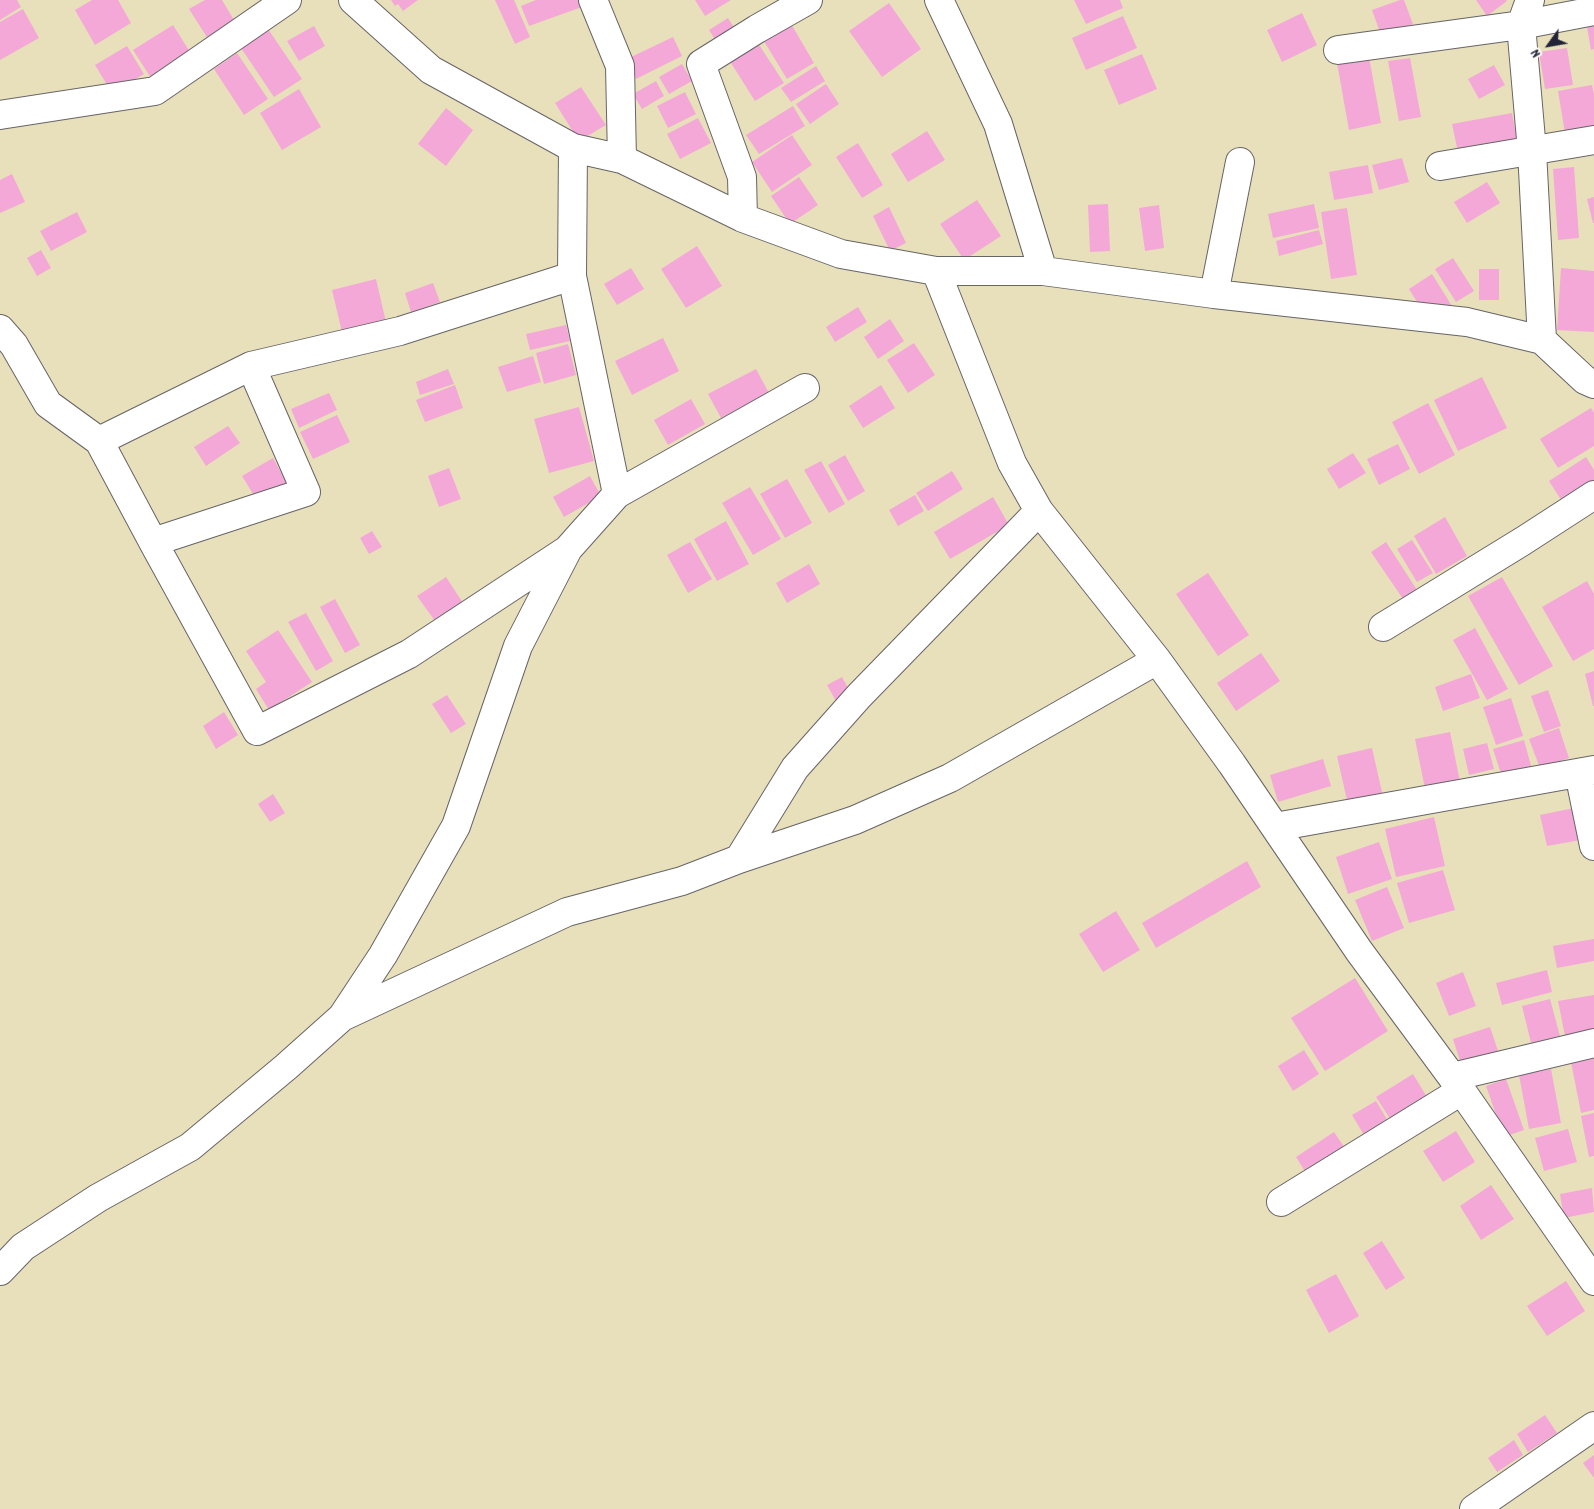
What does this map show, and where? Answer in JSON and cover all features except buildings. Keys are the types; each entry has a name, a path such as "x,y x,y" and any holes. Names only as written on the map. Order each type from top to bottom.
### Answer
{"street":[{"path":"0,115 155,92 287,0"},
{"path":"354,0 431,70 573,148 622,159 743,218 841,254 936,271 1044,271 1214,294 1467,322 1542,340 1585,380 1594,384"},
{"path":"593,0 620,66 622,159"},
{"path":"743,218 742,177 701,64 808,0"},
{"path":"939,0 998,124 1044,271"},
{"path":"1526,12 1542,340"},
{"path":"1338,50 1526,12 1594,12"},
{"path":"1440,166 1594,140"},
{"path":"573,148 572,276 617,494"},
{"path":"1214,294 1240,162"},
{"path":"936,271 1012,463 1039,512 1157,660 1275,827 1359,951 1456,1084 1594,1282"},
{"path":"99,441 251,366 400,331 572,276"},
{"path":"0,329 14,345 48,404 99,441 257,731 409,654 568,549"},
{"path":"153,542 306,492 251,366"},
{"path":"0,1271 23,1247 98,1198 190,1147 342,1018 383,955 456,826 518,646 568,549 617,494 805,388"},
{"path":"1383,628 1523,542 1594,495"},
{"path":"739,860 795,768 858,696 1039,512"},
{"path":"342,1018 567,912 682,881 855,820 950,778 1157,660"},
{"path":"1275,827 1586,771 1594,846"},
{"path":"1281,1202 1456,1084 1594,1044"},
{"path":"1474,1509 1594,1426"}]}
